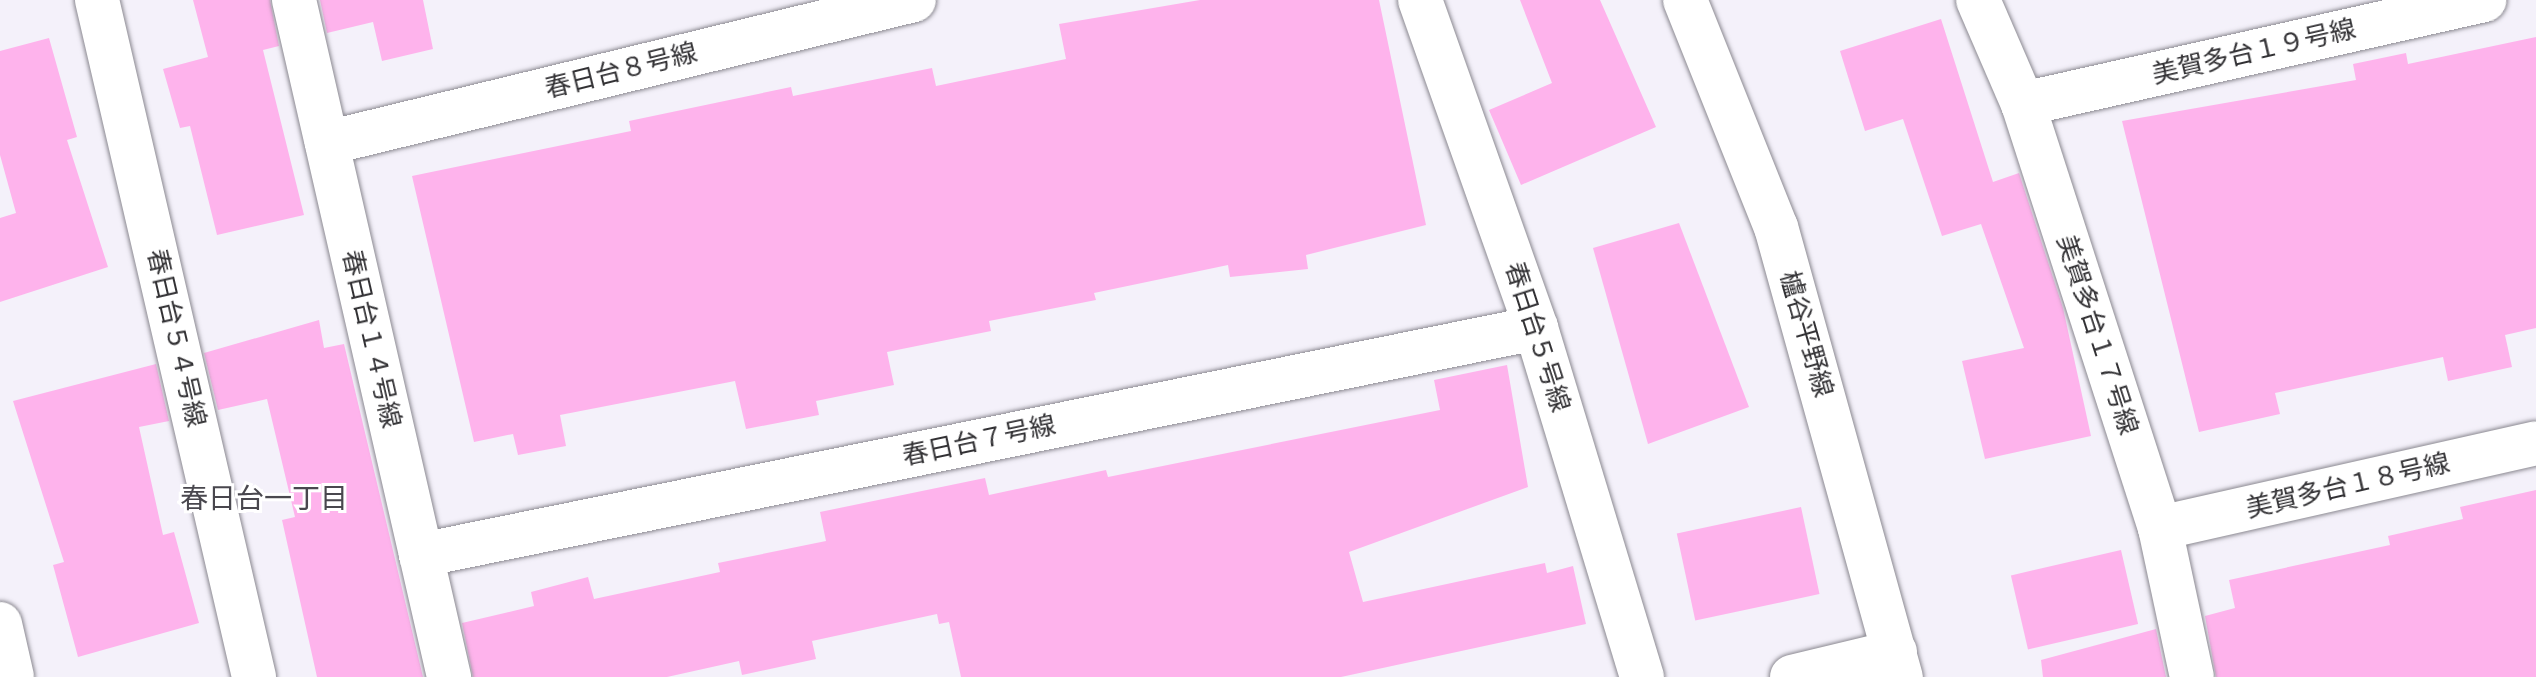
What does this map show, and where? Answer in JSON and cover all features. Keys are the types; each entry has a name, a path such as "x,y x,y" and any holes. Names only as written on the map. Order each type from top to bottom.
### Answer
{"street":[{"name":"春日台５４号線","path":"97,0 254,677"},
{"name":"春日台１４号線","path":"294,0 449,677"},
{"name":"春日台８号線","path":"327,143 914,0"},
{"name":"春日台５号線","path":"1420,0 1536,328 1642,677"},
{"name":"櫨谷平野線","path":"1685,0 1776,227 1898,664"},
{"name":"美賀多台１７号線","path":"1978,0 2023,104 2160,528 2192,677"},
{"name":"美賀多台１９号線","path":"2023,104 2484,0"},
{"name":"春日台７号線","path":"421,555 1536,328"},
{"name":"美賀多台１８号線","path":"2160,528 2536,443"},
{"path":"0,624 12,677"},
{"path":"1792,677 1898,664"}],"building":[{"path":"193,0 270,0 279,46 263,50 304,215 217,235 190,126 180,128 163,69 208,57"},
{"path":"320,0 423,0 433,49 382,61 373,22 327,33"},
{"path":"1200,0 1379,0 1426,225 1306,255 1308,269 1230,277 1228,265 1094,293 1096,300 989,321 991,331 887,352 894,385 816,401 819,415 746,429 735,381 560,415 566,446 518,455 513,434 474,442 412,176 631,131 629,121 791,87 793,96 932,68 936,86 1066,59 1059,24"},
{"path":"1520,0 1600,0 1656,127 1521,185 1489,110 1552,83"},
{"path":"1941,19 1993,182 2019,173 2063,308 2091,436 1985,459 1962,361 2024,348 1981,224 1942,236 1903,119 1865,131 1840,51"},
{"path":"2536,37 2536,328 2505,335 2512,367 2448,381 2443,357 2275,393 2280,414 2199,432 2122,121 2356,80 2353,64 2406,53 2408,64"},
{"path":"49,38 77,137 67,140 108,267 0,302 0,218 16,213 0,155 0,51"},
{"path":"1679,223 1749,407 1648,444 1593,248"},
{"path":"319,320 324,348 344,344 423,677 317,677 282,520 295,517 267,399 218,410 204,353"},
{"path":"156,364 169,421 139,427 163,535 174,532 199,623 78,657 53,565 64,562 13,401"},
{"path":"1507,365 1528,487 1349,552 1363,602 1545,563 1547,573 1573,566 1586,624 1341,677 961,677 949,622 939,624 937,614 812,641 816,659 742,675 739,661 667,677 473,677 462,623 534,606 531,592 588,577 594,599 720,572 718,563 826,541 820,512 985,478 989,495 1106,470 1108,477 1440,410 1434,380"},
{"path":"2536,490 2536,677 2216,677 2205,616 2235,608 2229,580 2390,545 2388,536 2463,519 2460,507"},
{"path":"1801,507 1820,594 1695,620 1677,533"},
{"path":"2121,550 2138,624 2028,649 2011,575"},
{"path":"2156,629 2166,677 2043,677 2041,660"}],"district":[{"name":"春日台一丁目","path":"264,499"}]}
